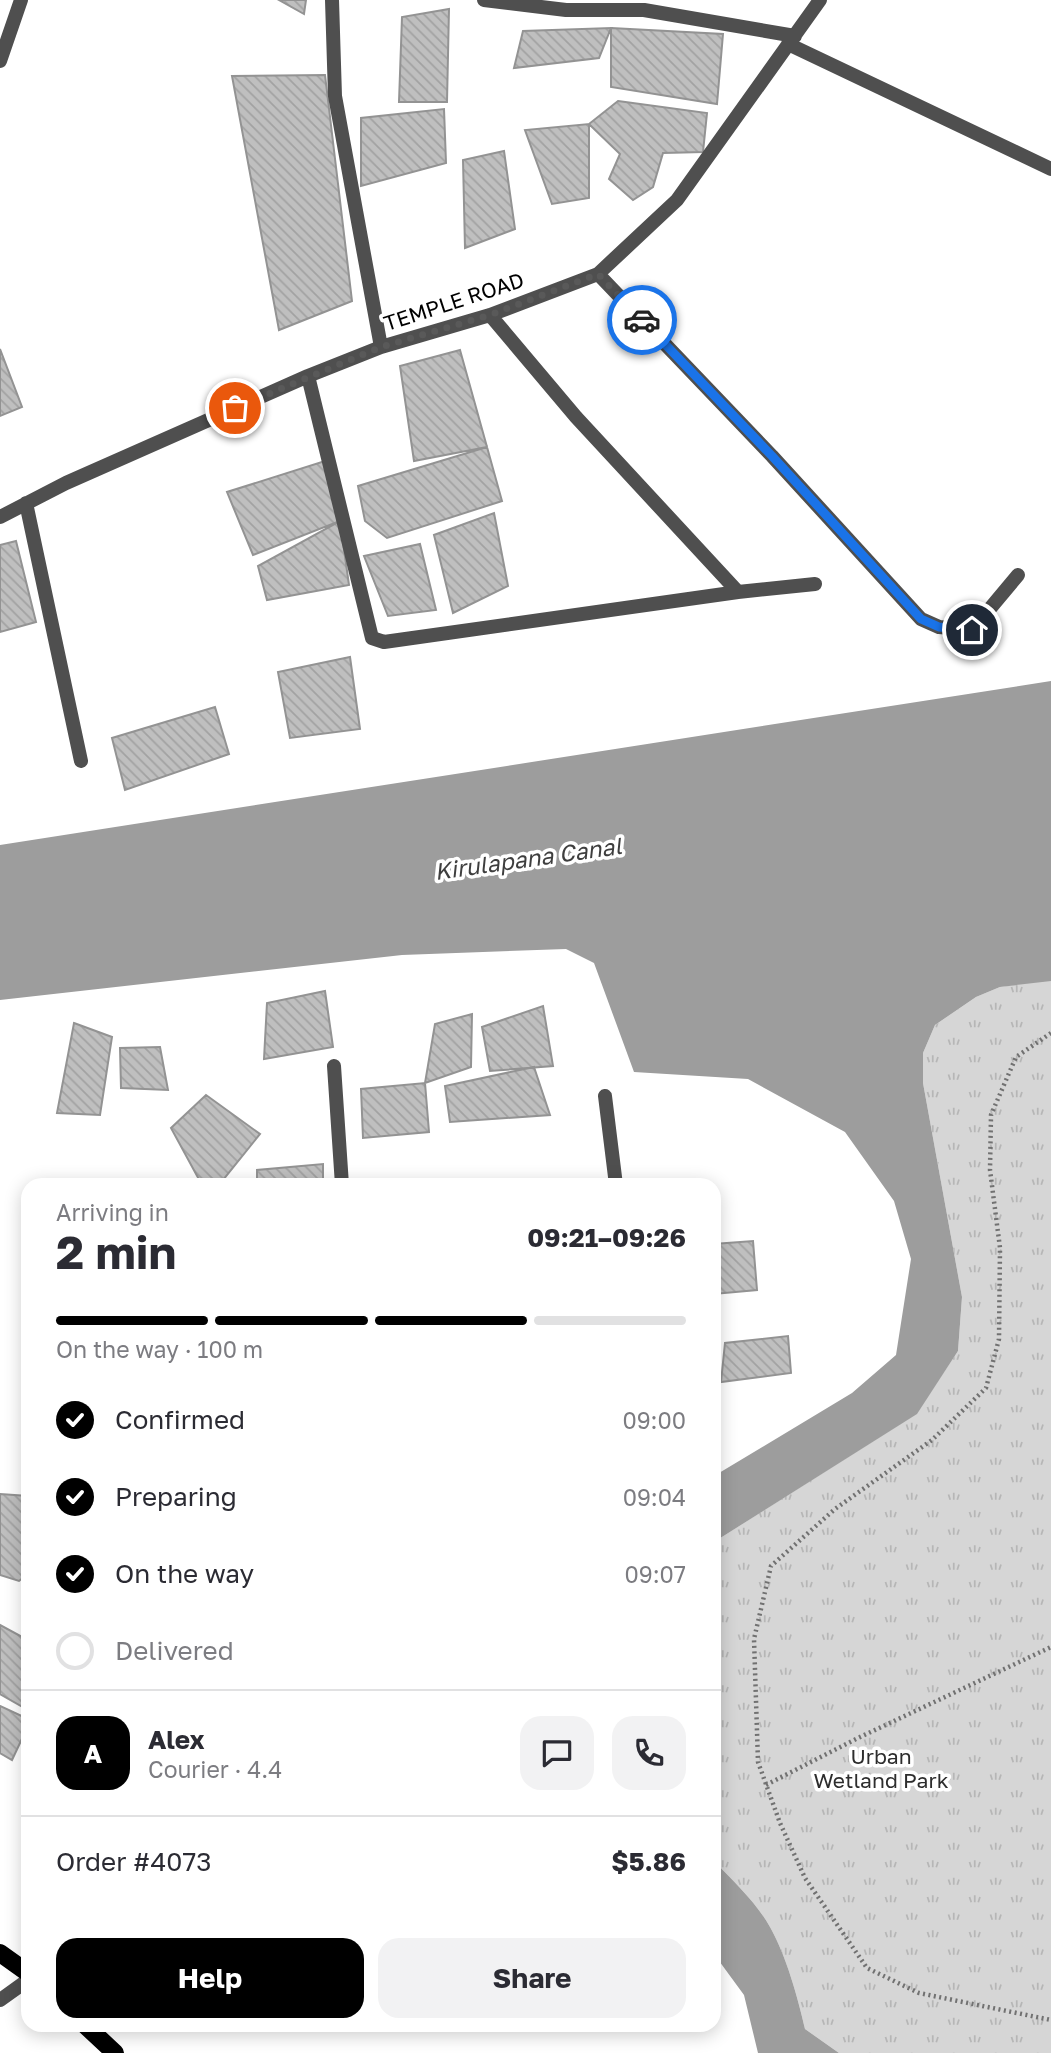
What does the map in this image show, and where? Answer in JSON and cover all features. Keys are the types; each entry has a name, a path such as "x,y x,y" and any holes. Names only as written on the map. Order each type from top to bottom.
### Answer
{"main road":[{"path":"0,1953 21,1968"},
{"path":"92,2032 115,2053"}],"street":[{"path":"0,61 21,0"},
{"path":"332,0 335,96 381,347"},
{"path":"484,0 566,10 645,10 792,40 1051,169"},
{"name":"TEMPLE ROAD","path":"0,517 66,483 308,376 381,347 490,315 598,274 677,200 820,0"},
{"path":"598,274 772,456 921,619 939,627 972,630 1018,575"},
{"path":"490,315 576,417 738,592"},
{"path":"308,376 372,638 384,642 738,592 815,584"},
{"path":"26,503 81,761"},
{"path":"334,1066 342,1178"},
{"path":"605,1096 615,1178"},
{"path":"0,2000 21,1985"}],"path":[{"path":"1051,1033 1016,1057 990,1115 990,1170 999,1248 999,1339 986,1388 932,1440 835,1509 771,1566 754,1639 758,1762 780,1823 805,1878 867,1968 919,1993 1051,2020"},
{"path":"766,1785 858,1738 1051,1647"}],"green space":[{"name":"Urban Wetland Park","path":"1051,981 1051,2053 839,2053 805,2029 795,1990 776,1938 751,1901 721,1869 721,1538 916,1414 958,1351 962,1297 923,1083 923,1053 935,1025 976,997 1000,987"}],"water":[{"name":"Kirulapana Canal","path":"1051,681 1051,981 1000,987 976,997 935,1025 923,1053 923,1083 962,1297 958,1351 917,1414 721,1538 721,1472 852,1393 896,1355 911,1259 894,1201 845,1132 748,1079 634,1072 594,963 566,949 402,955 0,1000 0,845"},
{"path":"721,1869 751,1901 776,1938 795,1990 805,2029 839,2053 758,2053 744,1995 721,1964"}],"building":[{"path":"279,0 306,0 304,14"},
{"path":"449,9 447,102 399,102 402,17"},
{"path":"611,28 723,34 717,104 611,87"},
{"path":"611,28 599,58 514,68 523,31"},
{"path":"325,75 352,301 279,330 232,76"},
{"path":"618,101 707,113 703,152 663,153 653,187 633,200 609,179 620,154 589,124"},
{"path":"444,109 446,163 361,186 361,118"},
{"path":"589,124 589,198 552,204 525,130"},
{"path":"504,151 515,229 465,248 463,160"},
{"path":"0,349 22,407 0,416"},
{"path":"460,350 487,447 414,461 400,366"},
{"path":"487,447 502,501 387,538 365,521 358,486"},
{"path":"325,461 340,521 253,555 227,492"},
{"path":"494,513 508,586 453,613 434,535"},
{"path":"340,521 349,585 267,600 258,566"},
{"path":"16,541 36,622 0,632 0,545"},
{"path":"420,544 436,610 388,616 364,556"},
{"path":"350,657 360,729 290,738 278,672"},
{"path":"215,707 229,754 125,790 112,738"},
{"path":"325,991 333,1047 264,1059 267,1003"},
{"path":"543,1006 553,1066 490,1071 482,1027"},
{"path":"472,1014 471,1067 425,1083 435,1024"},
{"path":"74,1023 112,1037 100,1115 57,1113"},
{"path":"160,1047 168,1090 121,1088 120,1048"},
{"path":"534,1067 550,1115 450,1122 445,1086"},
{"path":"425,1083 429,1132 363,1138 361,1089"},
{"path":"206,1095 260,1134 225,1178 198,1178 171,1128"},
{"path":"323,1164 323,1178 257,1178 257,1170"},
{"path":"753,1241 757,1290 721,1293 721,1243"},
{"path":"788,1336 791,1373 721,1382 725,1343"},
{"path":"0,1494 21,1496 21,1579 0,1575"},
{"path":"0,1625 21,1636 21,1706 0,1694"},
{"path":"0,1706 21,1716 21,1741 12,1760 0,1753"}],"way so far":[{"path":"235,408 381,347 490,315 598,274 642,320"}],"route":[{"path":"642,320 772,456 921,619 939,627 972,630"}]}
